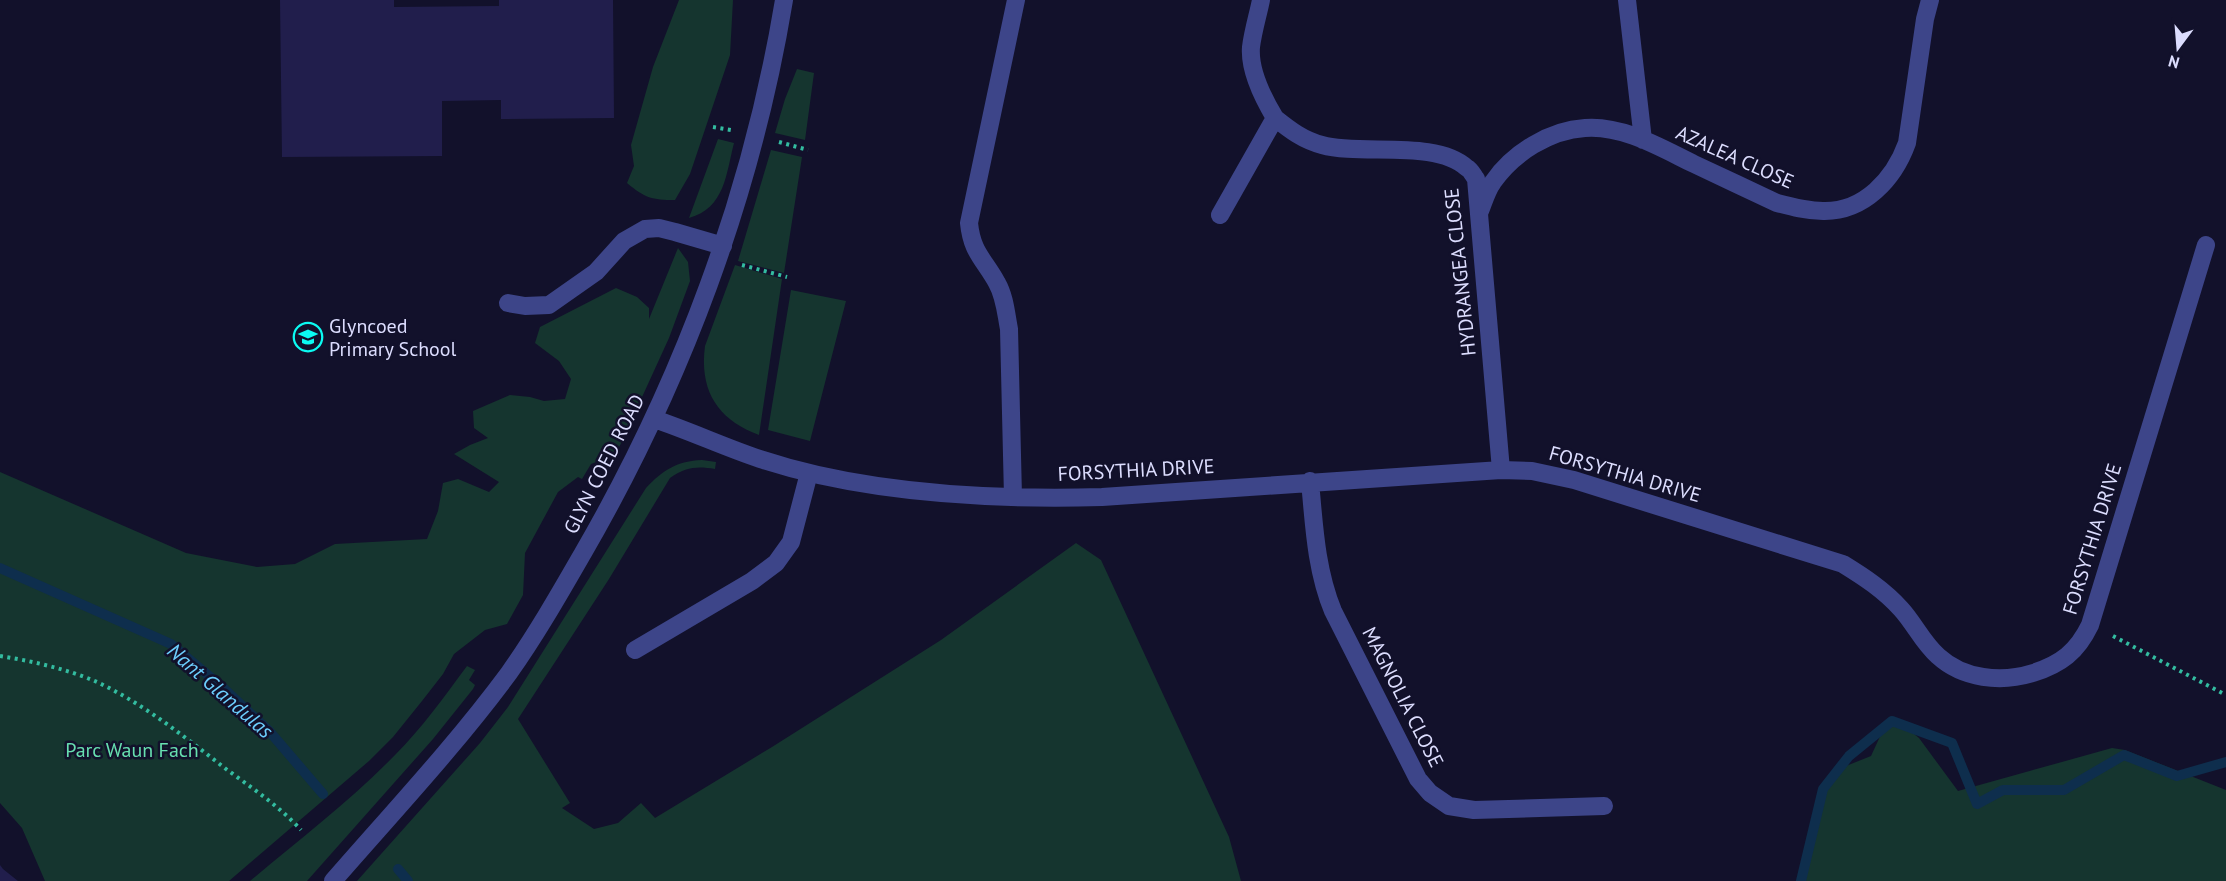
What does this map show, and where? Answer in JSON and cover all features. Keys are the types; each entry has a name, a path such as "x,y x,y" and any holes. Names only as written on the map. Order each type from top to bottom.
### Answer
{"street":[{"name":"GLYN COED ROAD","path":"333,881 436,765 510,670 559,595 621,487 654,419 721,252 755,135 776,49 784,0"},
{"path":"1014,497 1009,330 1005,303 997,284 971,241 969,223 1016,0"},
{"name":"HYDRANGEA CLOSE","path":"1261,0 1251,49 1255,74 1264,99 1275,118 1297,136 1324,146 1421,152 1448,157 1467,167 1476,179 1501,470"},
{"path":"1627,0 1643,140"},
{"name":"AZALEA CLOSE","path":"1480,211 1491,183 1524,149 1558,134 1586,128 1614,131 1643,140 1777,203 1801,210 1824,212 1846,208 1870,196 1890,178 1901,159 1906,143 1930,0"},
{"path":"1220,215 1275,118"},
{"path":"508,303 525,306 549,305 597,272 624,241 645,229 659,228 675,232 721,252"},
{"name":"FORSYTHIA DRIVE","path":"654,419 760,459 809,473 895,488 960,495 1102,497 1310,481 1501,470 1532,471 1574,480 1843,564 1870,580 1900,609 1937,656 1958,669 1988,678 2016,678 2047,668 2068,657 2082,642 2091,625 2206,245"},
{"path":"635,650 753,581 777,563 791,542 809,473"},
{"name":"MAGNOLIA CLOSE","path":"1310,481 1319,566 1324,590 1418,779 1430,793 1449,806 1474,810 1604,806"}],"path":[{"path":"721,252 788,277"},
{"path":"2091,625 2226,695"},
{"path":"0,656 32,661 97,682 154,716 214,759 266,799 301,830"}],"green space":[{"path":"679,0 733,0 730,55 690,174 675,200 649,197 627,183 634,166 631,145 653,67"},
{"path":"797,69 814,73 805,140 775,133"},
{"path":"718,139 734,143 726,178 717,198 710,206 689,218"},
{"path":"771,150 802,157 784,273 738,261"},
{"name":"Parc Waun Fach","path":"678,248 688,262 690,281 669,338 616,454 591,464 582,479 578,477 558,492 525,553 523,595 507,624 485,630 454,654 443,674 393,737 369,761 229,881 45,881 22,828 0,803 0,472 186,553 257,567 295,564 335,544 427,539 438,511 443,483 458,479 489,492 499,482 454,454 488,438 474,428 473,411 510,395 544,401 565,399 571,379 559,361 535,343 540,327 616,288 637,297 649,308 649,319"},
{"path":"735,265 782,279 759,435 732,421 722,412 714,402 705,377 705,346"},
{"path":"791,290 846,301 810,441 768,430"},
{"path":"702,460 716,462 715,469 692,468 670,478 609,579 518,719 570,803 562,808 594,829 618,823 641,803 655,818 941,640 1076,543 1101,560 1229,837 1241,881 357,881 480,743 508,707 646,488 658,476 671,468 685,462"},
{"path":"467,666 475,670 469,680 475,685 473,689 433,739 307,881 250,881 378,772 424,723"},
{"path":"1894,726 1908,729 1919,738 1958,791 2112,748 2125,750 2226,790 2226,881 1801,881 1826,788 1841,768 1871,756 1883,730"}],"building":[{"path":"280,0 394,0 394,7 499,6 499,0 613,0 614,118 501,119 501,100 442,101 442,156 282,157"},
{"path":"0,865 3,869 18,881 0,881"}],"waterway":[{"name":"Nant Glandulas","path":"0,568 171,644 221,686 270,732 323,794"},
{"path":"1801,881 1823,789 1849,756 1892,721 1952,743 1977,804 2003,790 2064,790 2124,755 2177,776 2226,762"},
{"name":"Nant Glandulas","path":"398,869 408,881"}],"place":[{"name":"Glyncoed Primary School","path":"308,337"}]}
